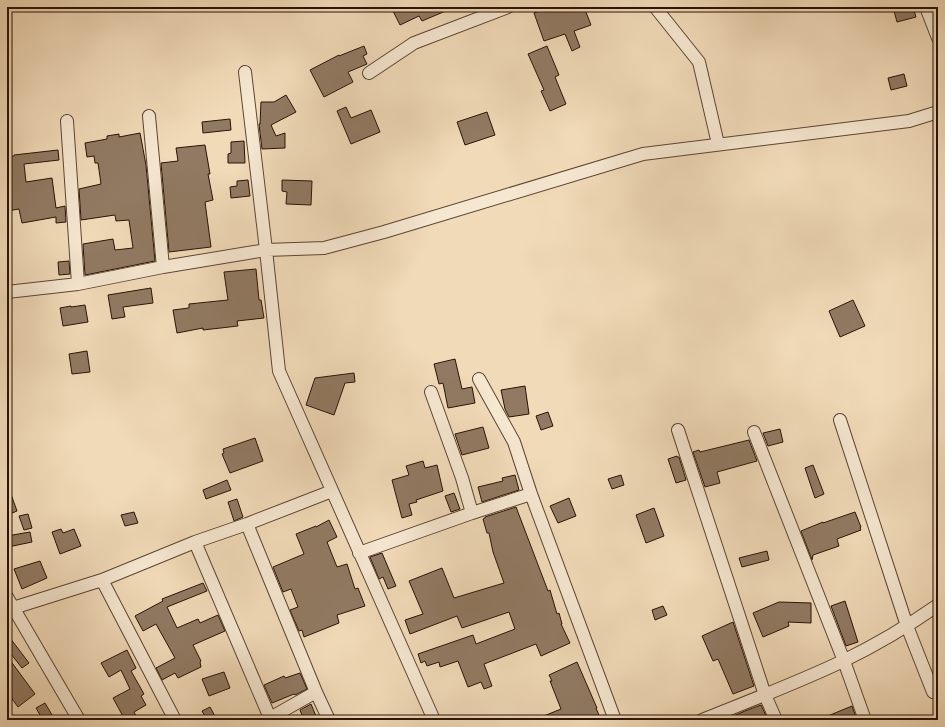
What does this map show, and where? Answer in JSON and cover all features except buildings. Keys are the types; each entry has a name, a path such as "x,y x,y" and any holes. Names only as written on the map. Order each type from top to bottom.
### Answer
{"street":[{"path":"369,73 414,43 508,7"},
{"path":"655,7 699,62 718,144"},
{"path":"926,7 938,38"},
{"path":"245,72 279,371 434,720"},
{"path":"7,292 78,284 163,267 266,250 324,248 384,232 643,154 908,121 938,112"},
{"path":"149,116 163,267"},
{"path":"67,121 78,284"},
{"path":"479,378 514,442 531,494 615,720"},
{"path":"431,392 462,478 472,513"},
{"path":"840,420 907,626 932,692"},
{"path":"678,430 765,695 776,720"},
{"path":"754,432 844,661 864,720"},
{"path":"13,608 102,580 195,542 247,524 332,491"},
{"path":"359,553 531,494"},
{"path":"247,524 329,720"},
{"path":"195,542 270,718 316,692"},
{"path":"102,580 175,720"},
{"path":"7,597 79,720"},
{"path":"702,720 844,661 907,626 938,605"}]}
